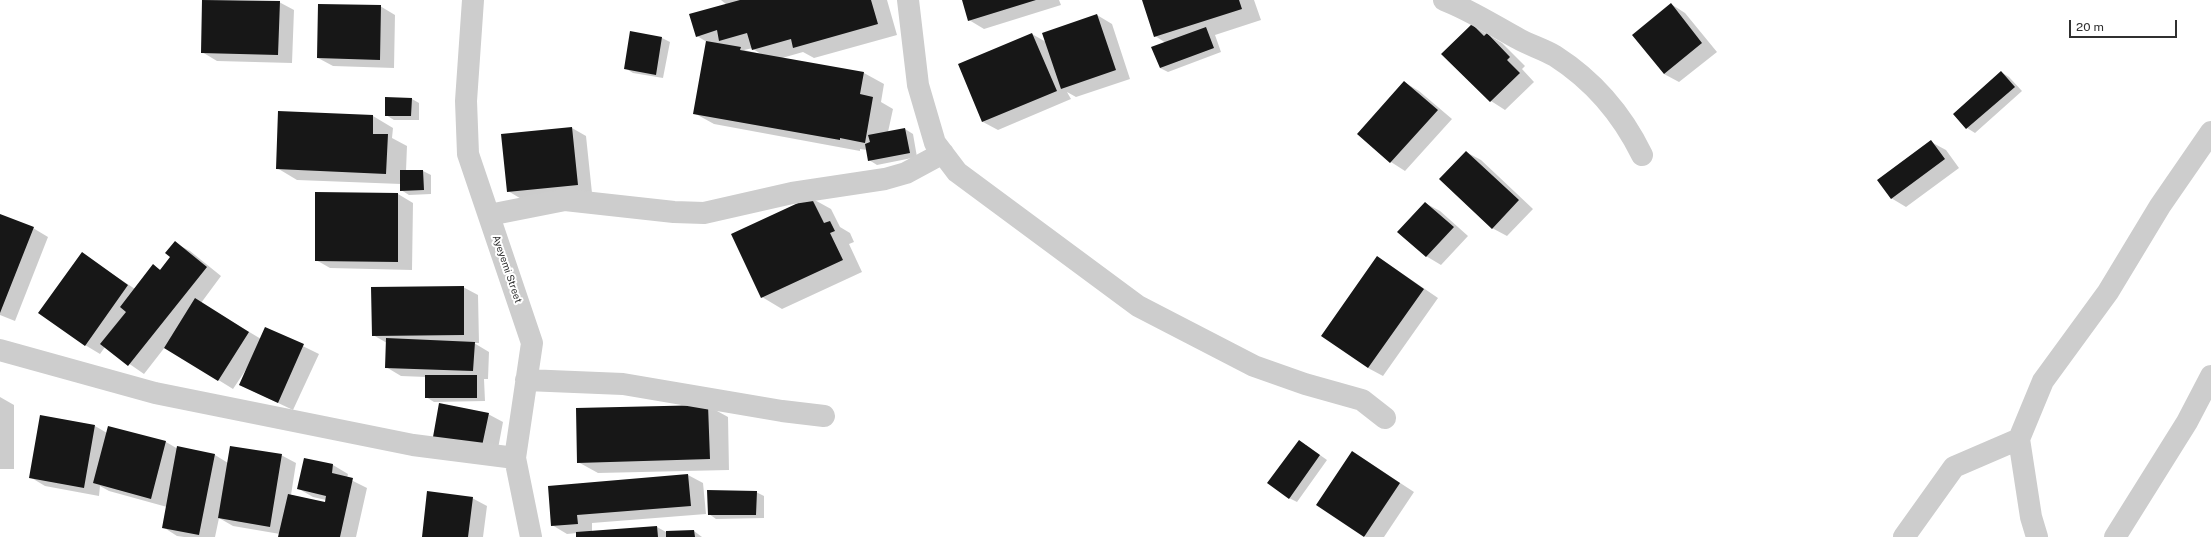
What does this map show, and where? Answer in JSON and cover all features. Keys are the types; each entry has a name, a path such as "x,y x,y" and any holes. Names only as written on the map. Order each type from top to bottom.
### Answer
{"street":[{"name":"Ayeyemi Street","path":"473,0 466,100 468,154 532,343 515,458 531,537"},
{"path":"908,0 918,85 935,143 957,172 1138,306 1254,366 1305,384 1362,400 1386,418"},
{"path":"1444,0 1465,8 1523,42 1554,56 1588,79 1631,134 1642,155"},
{"path":"2037,537 2031,517 2019,440 2043,381 2108,292 2160,206 2211,132"},
{"path":"489,215 565,200 674,212 704,213 792,192 885,180 906,173 943,153"},
{"path":"0,350 155,393 413,445 515,458"},
{"path":"2114,537 2187,422 2211,376"},
{"path":"526,380 623,384 782,411 824,416"},
{"path":"1904,537 1954,467 2019,440"}],"building":[{"path":"202,0 280,1 278,55 201,53"},
{"path":"740,0 871,0 878,24 793,48 791,39 752,50 747,33 719,41 717,30 696,37 689,14"},
{"path":"962,0 1036,0 968,21"},
{"path":"1142,0 1239,0 1242,9 1154,37"},
{"path":"1671,3 1702,43 1664,74 1632,35"},
{"path":"318,4 381,5 380,60 317,58"},
{"path":"1097,14 1116,70 1061,89 1042,33"},
{"path":"1472,24 1484,36 1487,33 1510,57 1507,60 1520,73 1490,102 1441,54"},
{"path":"1206,27 1214,48 1160,68 1151,47"},
{"path":"630,31 662,37 656,75 624,69"},
{"path":"1032,33 1057,91 982,122 958,64"},
{"path":"706,41 741,47 740,50 864,72 860,94 873,97 865,143 693,114"},
{"path":"2001,71 2015,87 1966,129 1953,114"},
{"path":"1404,81 1438,110 1390,163 1357,134"},
{"path":"385,97 412,98 411,116 385,116"},
{"path":"278,111 373,115 373,134 388,134 386,174 276,169"},
{"path":"572,127 578,185 507,192 501,134"},
{"path":"905,128 910,153 868,161 865,144 870,142 868,135"},
{"path":"1931,140 1945,159 1891,199 1877,180"},
{"path":"1466,151 1519,200 1492,229 1439,179"},
{"path":"400,170 423,170 424,190 400,191"},
{"path":"315,192 398,193 398,262 315,261"},
{"path":"811,197 824,223 830,221 835,231 830,233 843,260 761,298 731,234"},
{"path":"1425,202 1454,227 1426,257 1397,232"},
{"path":"0,214 34,227 0,313"},
{"path":"175,241 207,267 128,366 100,344 126,312 120,307 153,264 160,270 170,257 165,253"},
{"path":"82,252 128,285 85,346 38,313"},
{"path":"1377,256 1424,289 1368,368 1321,336"},
{"path":"464,286 464,335 372,336 371,287"},
{"path":"195,298 249,332 218,381 164,348"},
{"path":"265,327 304,344 278,403 239,385"},
{"path":"386,338 475,342 473,371 385,368"},
{"path":"425,375 477,375 477,398 425,398"},
{"path":"439,403 489,413 482,446 433,437"},
{"path":"708,405 710,459 577,463 576,408"},
{"path":"40,415 95,425 84,488 29,478"},
{"path":"108,426 166,441 151,499 93,483"},
{"path":"1299,440 1320,455 1289,499 1267,483"},
{"path":"177,446 215,454 199,535 162,528"},
{"path":"230,446 282,454 270,527 218,518"},
{"path":"1352,451 1400,483 1364,537 1316,505"},
{"path":"304,458 333,464 332,473 353,478 340,537 278,537 288,494 325,502 326,496 297,489"},
{"path":"688,474 691,506 577,515 578,524 551,526 548,486"},
{"path":"707,490 757,491 756,515 708,515"},
{"path":"427,491 473,497 468,537 422,537"},
{"path":"657,526 658,537 576,537 576,532"},
{"path":"694,530 695,537 666,537 666,531"}]}
